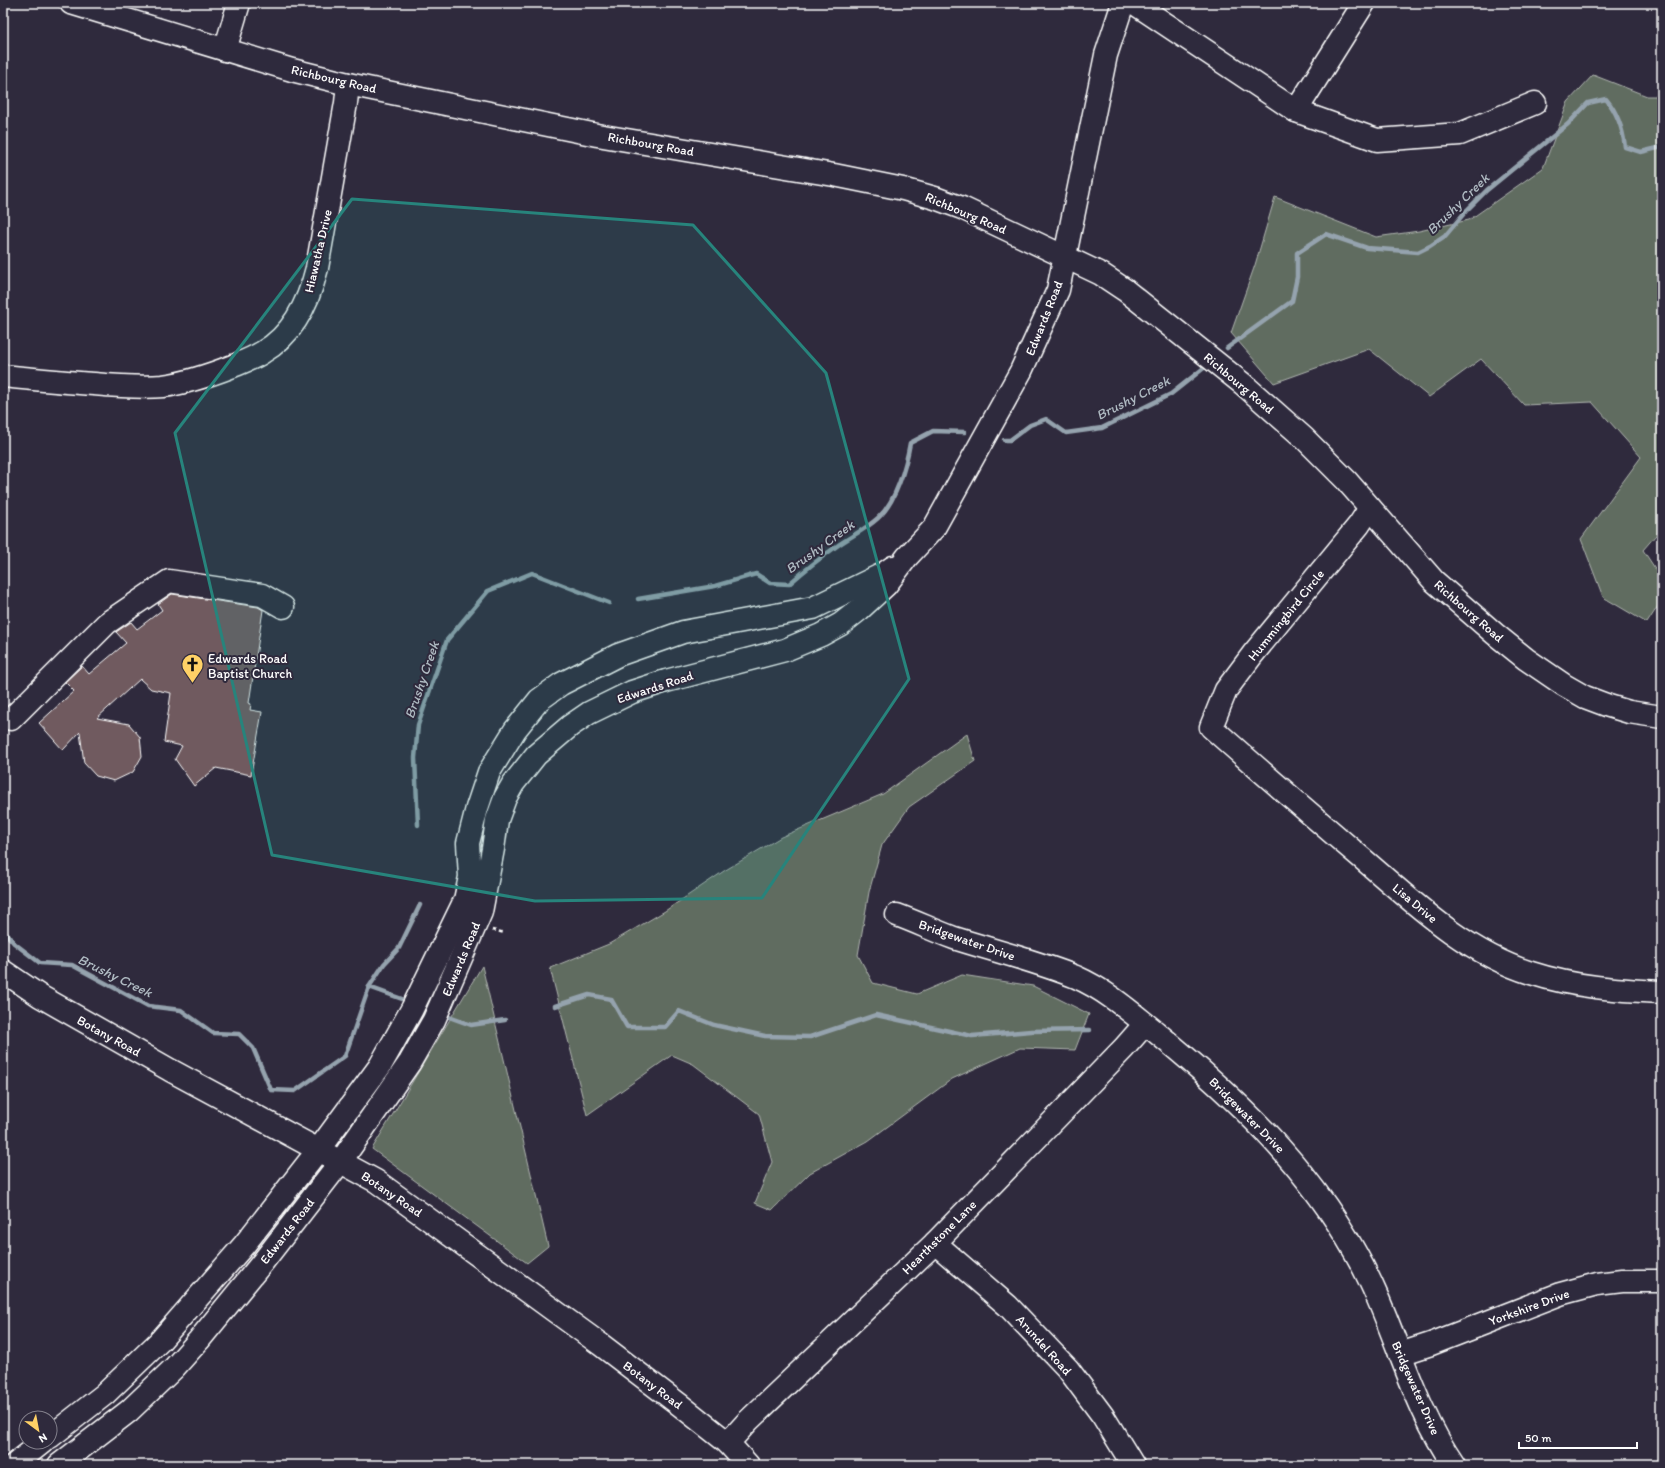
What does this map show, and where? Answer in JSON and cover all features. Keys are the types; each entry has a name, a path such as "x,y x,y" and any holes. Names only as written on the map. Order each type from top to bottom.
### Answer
{"street":[{"name":"Richbourg Road","path":"71,3 292,70 348,84 597,135 826,174 903,189 935,198 962,208 1101,274 1125,290 1243,384 1304,438 1346,480 1434,581 1526,659 1564,685 1585,697 1629,712 1662,717"},
{"path":"225,50 239,3"},
{"name":"Edwards Road","path":"60,1465 130,1411 174,1368 262,1264 341,1161 410,1062 434,1020 481,912 497,820 504,798 516,779 536,755 570,726 594,710 632,692 666,681 785,650 821,635 841,624 886,585 907,557 934,528 1021,371 1058,290 1106,55 1123,3"},
{"path":"1134,3 1296,111 1377,140 1460,134 1535,103"},
{"path":"1296,111 1364,3"},
{"name":"Hiawatha Drive","path":"3,376 121,386 162,386 190,381 216,373 264,352 281,339 292,327 313,286 342,126 348,84"},
{"name":"Hummingbird Circle","path":"1211,726 1226,690 1253,654 1359,525 1370,508"},
{"name":"Edwards Road","path":"58,1431 105,1394 154,1347 244,1245 319,1150 380,1066 412,1009 465,900 470,877 468,844 477,808 489,772 515,730 539,700 562,684 618,655 682,632 813,608 883,574 907,557"},
{"path":"11,719 107,623 169,581 262,595 283,607"},
{"name":"Lisa Drive","path":"1211,726 1251,763 1412,901 1459,938 1494,959 1530,973 1570,984 1614,990 1662,992"},
{"name":"Bridgewater Drive","path":"897,915 952,937 1020,958 1077,978 1106,994 1193,1062 1244,1109 1277,1143 1309,1180 1333,1215 1356,1254 1379,1302 1426,1416 1454,1465"},
{"name":"Botany Road","path":"3,971 40,996 149,1058 376,1181 600,1344 728,1443 748,1465"},
{"name":"Hearthstone Lane","path":"728,1443 748,1421 935,1242 1124,1048 1145,1024"},
{"name":"Arundel Road","path":"935,1242 1008,1306 1068,1369 1103,1416 1133,1465"},
{"name":"Yorkshire Drive","path":"1400,1354 1431,1344 1560,1294 1597,1284 1622,1281 1662,1281"},
{"path":"154,1347 174,1368"},
{"path":"14,1465 33,1450"}],"highlighted area":[{"path":"352,199 693,225 826,373 909,679 762,898 535,901 272,855 175,433"}],"green space":[{"path":"1593,75 1647,96 1662,96 1662,528 1643,550 1662,579 1662,600 1647,623 1603,597 1581,539 1641,457 1592,402 1524,405 1481,359 1429,397 1369,349 1274,383 1231,333 1255,265 1275,197 1376,237 1419,231 1469,220 1543,168 1568,102"},
{"path":"967,734 975,761 909,807 882,845 869,892 858,955 873,983 917,994 962,975 1033,986 1089,1014 1075,1050 1020,1048 952,1079 868,1141 810,1173 772,1210 755,1203 772,1162 759,1114 693,1064 672,1055 587,1115 550,968 609,944 665,911 724,871 781,837 883,794"},
{"path":"482,966 548,1246 527,1263 372,1149"}],"building":[{"name":"Edwards Road Baptist Church","path":"172,594 258,607 263,610 249,703 251,704 250,710 262,712 251,775 216,768 194,786 175,759 182,746 164,742 171,693 151,689 140,679 97,718 129,724 140,737 142,756 133,772 114,781 96,776 84,763 80,732 63,750 39,723 74,691 65,682 82,666 89,674 126,643 116,632 131,622 137,629 162,610 158,604"}],"waterway":[{"name":"Brushy Creek","path":"1227,348 1292,301 1297,277 1297,253 1326,234 1367,248 1418,252 1430,246 1445,236 1466,211 1487,190 1568,124 1588,103 1606,99 1619,122 1625,147 1641,152 1662,147"},
{"name":"Brushy Creek","path":"1004,440 1010,440 1030,425 1046,419 1066,433 1102,428 1171,394 1205,367"},
{"name":"Brushy Creek","path":"638,599 715,586 756,574 770,583 789,584 812,565 878,518 890,503 895,493 906,462 910,443 933,431 965,432"},
{"name":"Brushy Creek","path":"418,825 415,758 418,725 447,640 488,591 532,573 609,603"},
{"name":"Brushy Creek","path":"3,930 14,943 40,963 72,965 148,1006 181,1010 213,1033 239,1034 253,1048 271,1090 295,1091 345,1056 369,987 384,964 399,948 420,905"},
{"path":"369,987 402,999"},
{"path":"555,1006 589,995 611,999 627,1027 665,1027 679,1011 714,1025 765,1036 810,1037 876,1015 972,1036 1031,1031 1090,1030"},
{"path":"449,1017 471,1025 505,1020"}],"place":[{"name":"Edwards Road Baptist Church","path":"193,684"}]}
